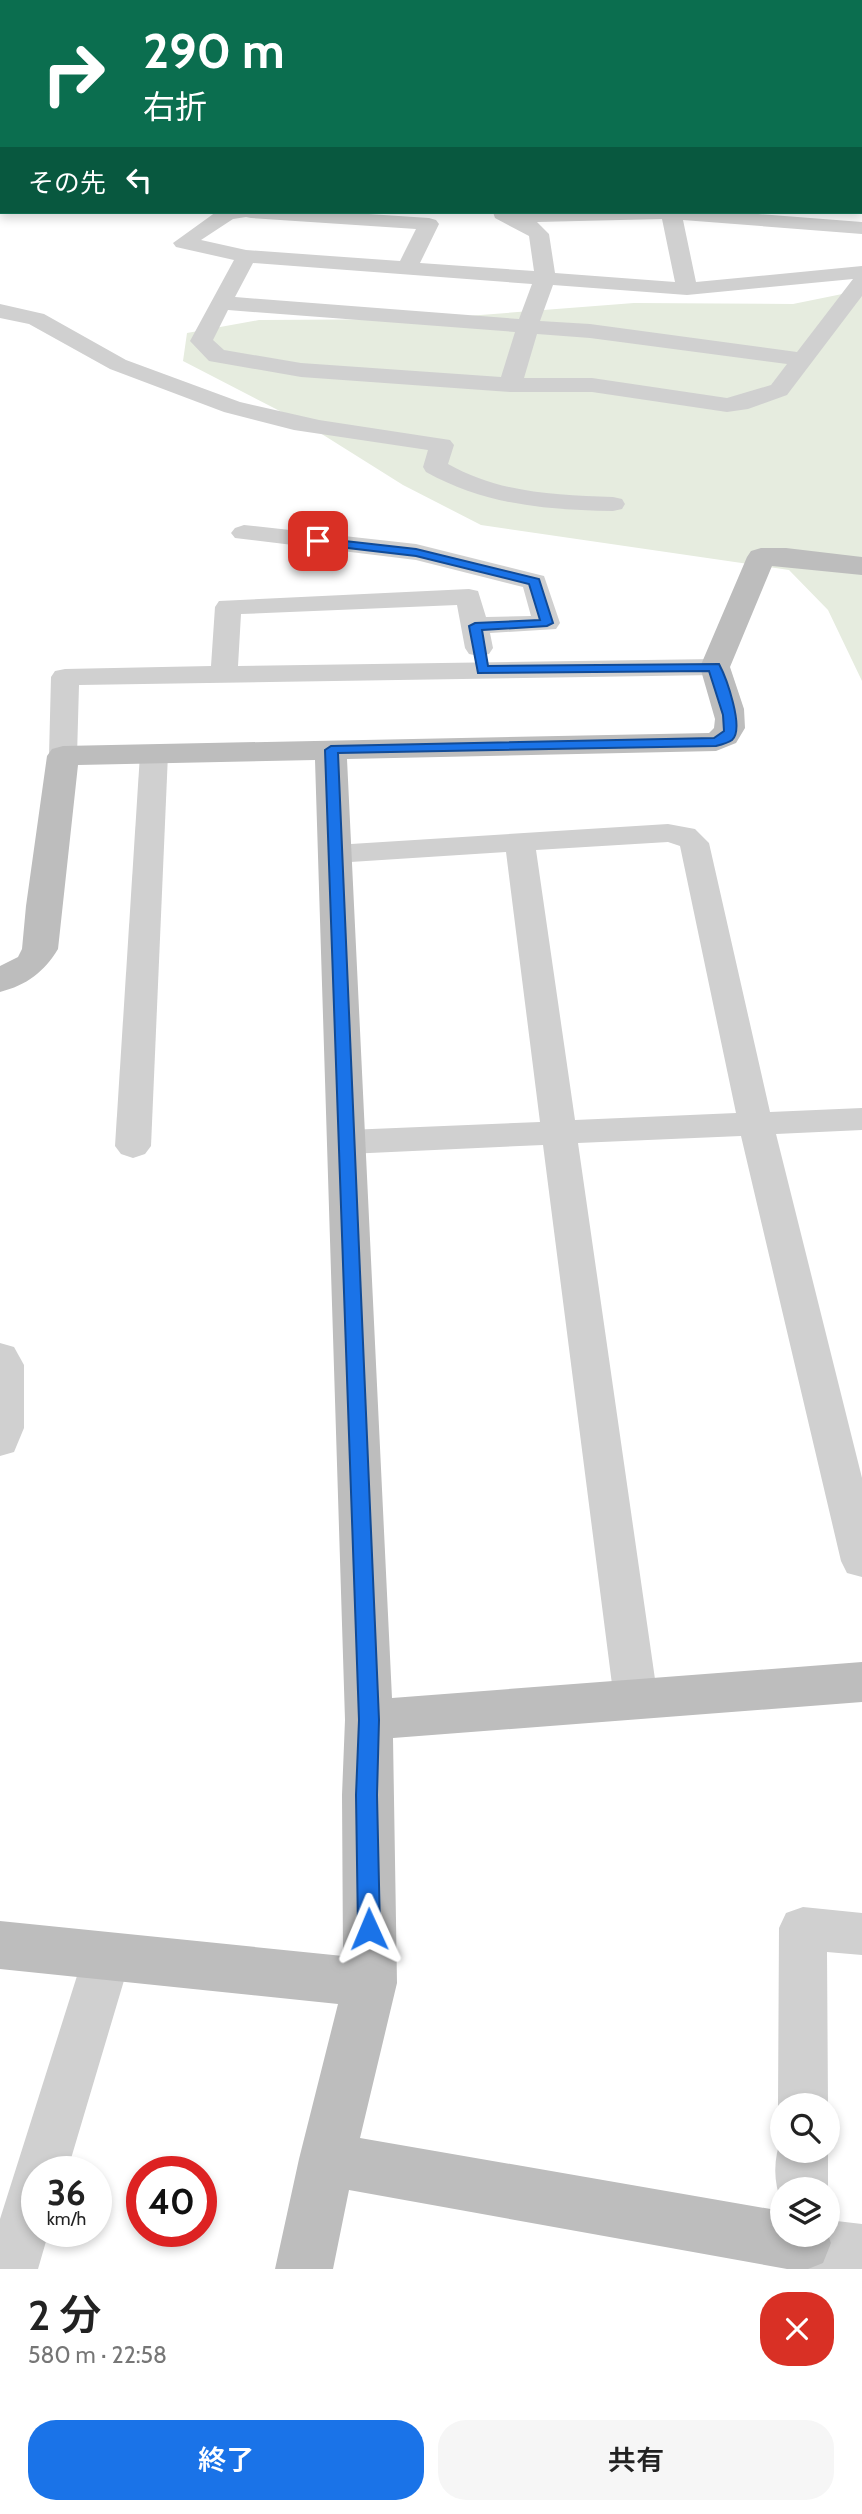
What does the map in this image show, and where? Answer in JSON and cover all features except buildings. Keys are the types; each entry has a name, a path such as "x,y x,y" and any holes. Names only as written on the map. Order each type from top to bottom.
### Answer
{"street":[{"path":"226,214 183,243 246,256 697,289 826,272 862,272"},
{"path":"281,214 429,224 407,268"},
{"path":"502,214 532,227 539,234 545,279 510,385"},
{"path":"671,214 697,289 698,316 689,344"},
{"path":"684,214 862,228"},
{"path":"246,256 201,341 217,356 327,372 510,385 592,385 727,405 740,404 779,390 862,281"},
{"path":"223,303 622,334 801,359"},
{"path":"0,311 31,317 81,341 132,371 248,411 351,433 442,445 435,467 448,476 488,491 522,500 613,504"},
{"path":"836,317 862,320"},
{"path":"244,533 416,552 535,582 547,623 475,626"},
{"path":"63,756 716,742 727,737 731,731 715,667 761,558 786,557 862,566"},
{"path":"224,675 229,607 469,597 482,670"},
{"path":"0,981 31,964 40,949 43,906 63,756 65,677 715,667"},
{"path":"304,2269 327,2158 370,1983 367,1795 369,1720 331,750"},
{"path":"133,1146 153,754"},
{"path":"335,854 668,833 684,835 694,843 756,1125 862,1561"},
{"path":"520,842 636,1700"},
{"path":"348,1142 862,1119"},
{"path":"0,1441 4,1428 2,1363"},
{"path":"369,1720 862,1682"},
{"path":"803,2093 803,1928 862,1934"},
{"path":"0,1945 370,1983"},
{"path":"46,2156 107,1957"},
{"path":"327,2158 770,2230"},
{"path":"11,2269 21,2236"},
{"path":"840,2245 862,2250"}],"shaded area":[{"path":"862,290 862,681 828,610 789,570 481,525 403,485 309,426 183,361 187,333 259,320 428,319 634,303 793,304"}],"route":[{"path":"318,541 416,552 535,582 547,623 475,626 482,670 715,667 715,676 729,715 731,731 727,737 716,742 331,750 369,1720 369,1929"}]}
